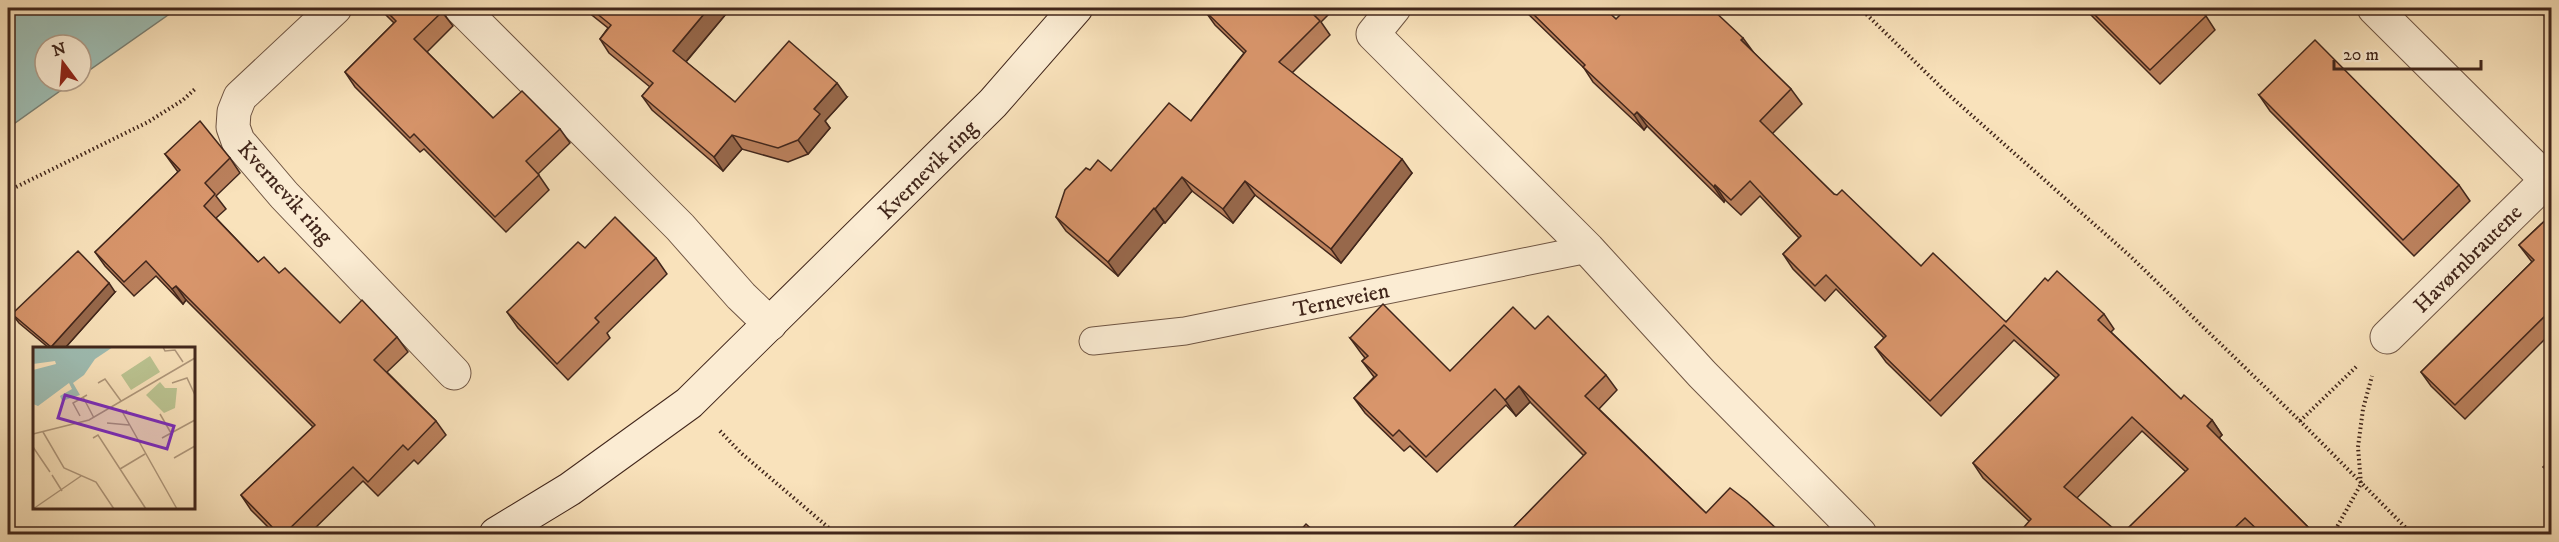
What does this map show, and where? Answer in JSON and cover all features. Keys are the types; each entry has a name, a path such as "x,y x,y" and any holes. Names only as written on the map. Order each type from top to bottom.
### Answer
{"street":[{"name":"Kvernevik ring","path":"335,8 240,97 234,112 233,127 238,141 284,195 454,372"},
{"path":"461,8 680,227 741,296 770,324"},
{"name":"Kvernevik ring","path":"496,534 570,489 689,403 993,104 1076,8"},
{"path":"1394,8 1373,34 1588,249 1702,374 1860,534"},
{"name":"Havørnbrautene","path":"2374,8 2549,177 2385,339"}],"lane":[{"name":"Terneveien","path":"1093,341 1185,331 1588,249"}],"path":[{"path":"1860,8 1950,96 2130,256 2300,421 2412,534"},
{"path":"8,191 147,122 183,100 200,85"},
{"path":"2300,421 2385,339"},
{"path":"2333,534 2361,484 2358,447 2363,409 2385,339"},
{"path":"689,403 741,453 836,534"}],"water":[{"path":"8,8 178,8 93,68 93,33 33,33 33,93 57,93 8,128"}],"building":[{"path":"383,8 439,8 442,12 414,39 493,118 522,91 560,129 526,161 539,175 495,217 414,134 410,138 345,72 396,21"},
{"path":"590,8 709,8 673,51 735,102 789,41 837,83 814,109 820,114 798,140 778,148 732,135 714,157 642,96 653,83 600,39 611,25"},
{"path":"1208,8 1312,8 1309,10 1320,21 1279,62 1402,159 1331,249 1245,181 1223,209 1182,177 1108,262 1056,217 1065,190 1086,168 1090,170 1098,160 1111,171 1169,103 1191,121 1246,51 1205,11"},
{"path":"1527,8 1604,8 1616,19 1627,8 1711,8 1791,89 1760,121 1834,194 1837,195 1842,190 1921,266 1933,253 2006,322 2045,278 2048,281 2057,271 2104,314 2098,320 2181,399 2184,395 2212,420 2207,426 2315,534 2262,534 2245,518 2228,534 2122,534 2188,469 2132,417 2064,487 2120,534 2018,534 2031,519 1973,463 2059,375 2004,325 1930,401 1875,347 1886,336 1826,275 1815,286 1783,254 1801,236 1750,181 1731,200 1715,185 1714,187 1637,112 1634,115 1583,67 1585,65"},
{"path":"2088,8 2198,8 2206,16 2150,70"},
{"path":"2540,8 2552,8 2552,19"},
{"path":"2315,40 2459,185 2403,240 2259,95"},
{"path":"200,121 230,158 205,183 215,194 204,206 258,262 264,257 279,273 285,268 340,323 362,300 397,337 374,360 436,421 408,450 403,445 368,482 353,467 284,534 279,534 241,495 315,425 176,286 172,289 146,261 124,282 95,252 180,170 165,154"},
{"path":"2552,214 2552,309 2455,405 2421,372 2534,260 2519,245"},
{"path":"615,217 656,258 595,318 599,322 557,364 507,312 578,242 585,248"},
{"path":"78,251 109,283 51,347 12,314"},
{"path":"1383,304 1450,371 1513,307 1535,329 1548,316 1606,375 1585,396 1706,513 1730,488 1779,531 1775,534 1507,534 1586,453 1519,386 1505,400 1495,389 1426,457 1399,430 1393,436 1354,398 1377,375 1362,361 1368,356 1350,338"},
{"path":"2552,459 2552,475 2543,467"},
{"path":"1306,524 1317,534 1297,534"}]}
